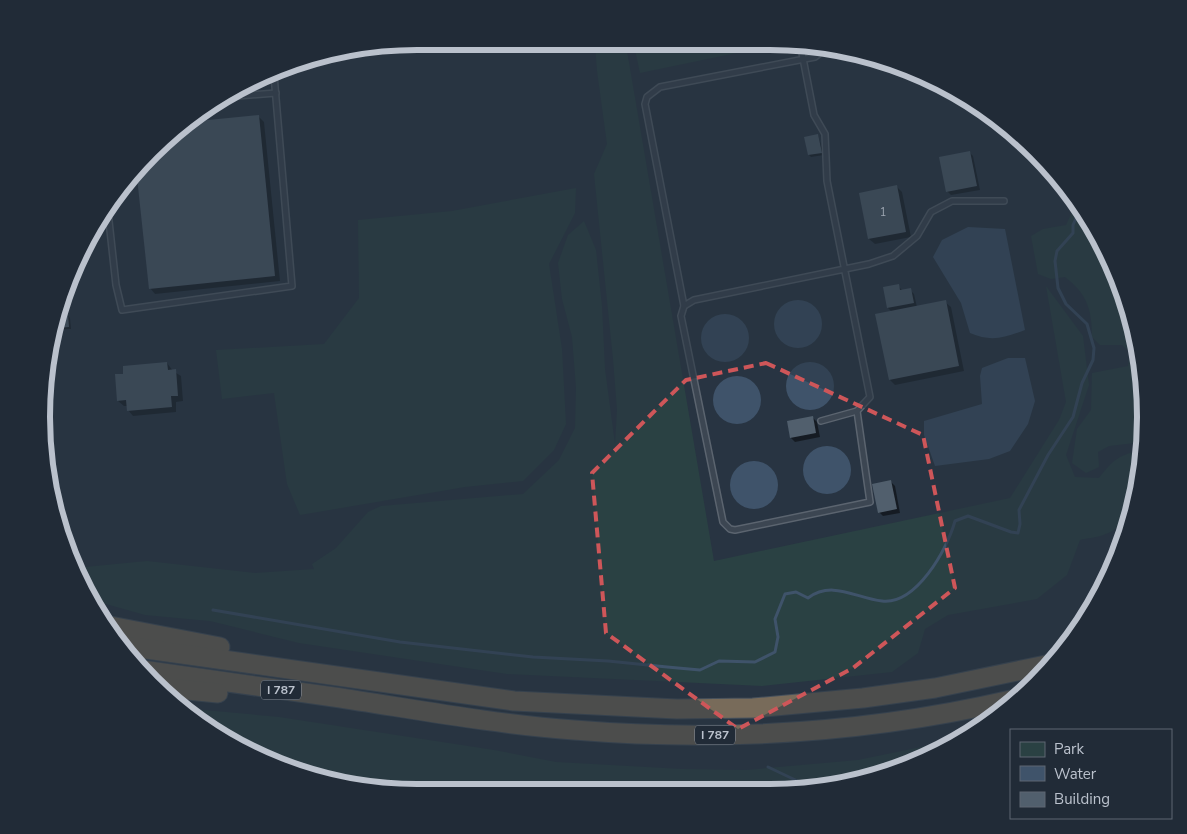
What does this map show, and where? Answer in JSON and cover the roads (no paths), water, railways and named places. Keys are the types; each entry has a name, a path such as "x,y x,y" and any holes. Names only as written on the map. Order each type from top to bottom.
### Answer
{"highway":[{"path":"117,627 219,647 511,692 568,703"},
{"name":"I 787","path":"131,647 504,700 677,709 808,704 935,688 1039,666"},
{"name":"I 787","path":"152,671 419,711 573,730 648,734 725,735 806,731 920,718 1001,702"},
{"path":"170,689 327,707 419,711"}],"lane":[{"path":"802,52 814,115 825,134 827,181 870,397 857,411 821,421"},
{"path":"819,53 814,57 660,87 647,97 645,104 684,306 681,316 723,522 730,529 736,530 870,502 857,411"},
{"path":"109,218 116,284 122,310 292,286 274,79"},
{"path":"239,96 276,93"},
{"path":"684,306 694,300 869,264 893,256 917,236 932,212 952,201 1004,201"}],"water":[{"path":"968,227 1005,229 1025,330 998,338 978,336 970,333 961,303 933,257 942,240"},
{"path":"793,300 803,300 815,307 822,319 822,329 815,341 803,348 793,348 785,344 778,337 774,329 774,319 778,311 785,304"},
{"path":"720,314 730,314 742,321 749,333 749,343 742,355 730,362 720,362 712,358 705,351 701,343 701,333 705,325 712,318"},
{"path":"1008,358 1025,358 1035,401 1028,424 1010,451 989,459 935,466 924,435 924,421 982,404 980,376 982,368"},
{"path":"805,362 815,362 827,369 834,381 834,391 827,403 815,410 805,410 797,406 790,399 786,391 786,381 790,373 797,366"},
{"path":"732,376 742,376 754,383 761,395 761,405 754,417 742,424 732,424 724,420 717,413 713,405 713,395 717,387 724,380"},
{"path":"822,446 832,446 844,453 851,465 851,475 844,487 832,494 822,494 814,490 807,483 803,475 803,465 807,457 814,450"},
{"path":"749,461 759,461 771,468 778,480 778,490 771,502 759,509 749,509 741,505 734,498 730,490 730,480 734,472 741,465"}],"waterway":[{"path":"213,610 400,642 533,657 608,661 700,670 719,661 755,662 775,652 778,637 775,619 785,594 796,592 808,598 826,590 835,590 882,601 895,600 907,594 928,573 945,546 955,521 968,516 1018,533 1020,524 1019,510 1048,455 1073,417 1082,383 1093,360 1094,348 1087,324 1066,304 1058,288 1055,261 1057,251 1073,233 1073,225 1077,216"},
{"path":"768,767 801,782"}]}
